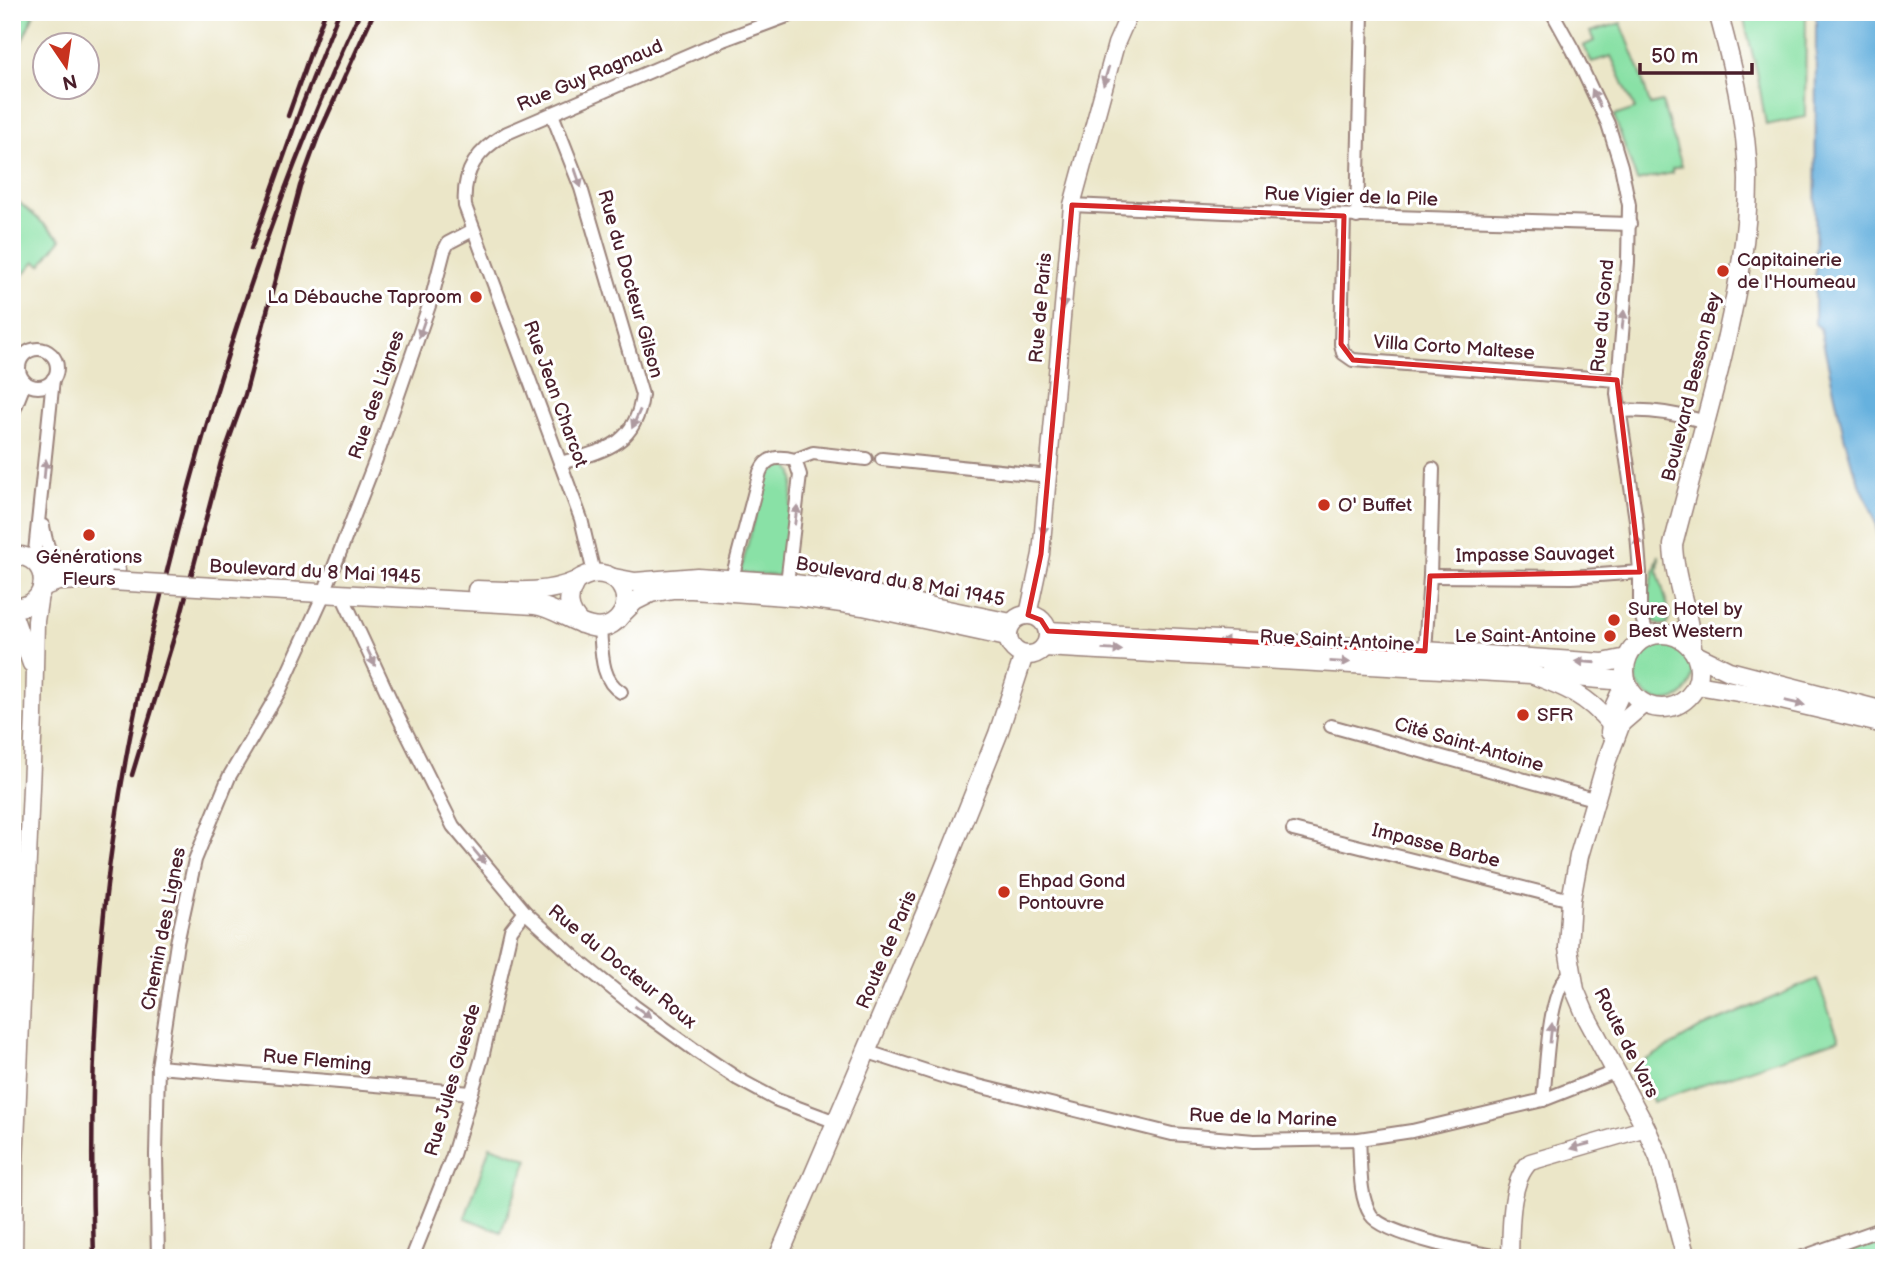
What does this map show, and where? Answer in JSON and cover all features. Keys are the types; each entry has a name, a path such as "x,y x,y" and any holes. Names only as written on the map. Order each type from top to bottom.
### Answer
{"main road":[{"name":"Boulevard Besson Bey","path":"1694,652 1686,605 1673,561 1673,545 1739,284 1748,189 1742,111 1718,12"},
{"name":"Boulevard du 8 Mai 1945","path":"12,556 23,556 47,568 113,576 340,591 422,594 544,591 561,588 576,581"},
{"path":"36,563 41,571 41,591"},
{"path":"594,573 614,578 620,584 625,599 621,615 616,621 600,628 581,624 570,609 569,599 576,581 594,573"},
{"name":"Boulevard du 8 Mai 1945","path":"12,608 28,605 41,591 58,581 113,576"},
{"name":"Boulevard du 8 Mai 1945","path":"614,578 635,582 684,576 787,583 870,594 1009,630"},
{"name":"Boulevard du 8 Mai 1945","path":"621,615 635,601 651,593 692,589 799,597 1009,630"},
{"name":"Boulevard du 8 Mai 1945","path":"422,594 542,606 581,624"},
{"path":"1671,635 1679,614 1686,605"},
{"path":"1028,615 1041,620 1046,639 1035,654 1024,655 1013,649 1009,630 1016,618 1028,615"},
{"path":"1694,652 1700,675 1697,685 1691,696 1673,707 1653,708 1643,704 1630,690 1626,681 1627,658 1632,649 1648,637 1659,634 1681,639 1694,652 1729,671 1884,711"},
{"name":"Rue Saint-Antoine","path":"1046,639 1424,651 1603,663 1627,658"},
{"name":"Rue Saint-Antoine","path":"1046,639 1531,674 1574,691 1596,707 1611,724"},
{"name":"Route de Paris","path":"778,1258 868,1052 998,734 1024,655"},
{"path":"1531,674 1626,681"},
{"name":"Route de Vars","path":"1607,760 1615,706 1626,681"},
{"path":"1697,685 1773,698 1884,724"},
{"name":"Route de Vars","path":"1643,704 1621,723 1607,760 1580,856 1571,900 1568,947 1575,990 1586,1016 1646,1128 1659,1158 1686,1258"}],"street":[{"name":"Rue Guy Ragnaud","path":"473,230 464,193 470,164 492,142 723,40 798,12"},
{"name":"Rue de Paris","path":"1028,615 1041,554 1072,205 1116,44 1130,12"},
{"path":"1351,216 1362,12"},
{"name":"Rue du Gond","path":"1552,12 1608,124 1626,187 1630,224 1617,380 1619,411 1636,520 1640,611 1648,637"},
{"name":"Rue du Docteur Gilson","path":"552,114 581,188 642,396 636,421 622,440 610,448 560,463"},
{"name":"Rue Vigier de la Pile","path":"1072,205 1630,224"},
{"name":"Villa Corto Maltese","path":"1351,216 1341,344 1343,354 1353,360 1617,380"},
{"name":"Rue Jean Charcot","path":"473,230 580,519 594,573"},
{"name":"Rue des Lignes","path":"340,591 351,524 432,297 443,251 448,243 473,230"},
{"path":"36,563 56,363 50,354 34,349 16,363 25,382 37,387 53,379"},
{"path":"12,415 25,382"},
{"path":"1619,411 1637,410 1706,422"},
{"path":"732,578 763,464 777,457 795,460 813,453 866,459"},
{"path":"882,459 1049,476"},
{"path":"787,583 800,475 795,460"},
{"path":"1424,651 1430,576 1433,469"},
{"path":"40,510 46,544 54,557 113,576"},
{"name":"Impasse Sauvaget","path":"1430,576 1572,577 1640,572"},
{"path":"14,1258 15,1100 36,621 41,591"},
{"name":"Rue du Docteur Roux","path":"340,591 453,826 525,912 634,1006 738,1079 777,1100 838,1119"},
{"name":"Chemin des Lignes","path":"158,1258 158,1067 177,943 195,860 229,777 340,591"},
{"path":"12,608 35,676"},
{"path":"600,628 606,675 621,692"},
{"name":"Cité Saint-Antoine","path":"1331,726 1597,800"},
{"name":"Impasse Barbe","path":"1293,830 1571,900"},
{"name":"Rue Jules Guesde","path":"412,1258 452,1158 482,1058 512,930 525,912"},
{"path":"1543,1100 1554,999 1564,977 1571,972"},
{"name":"Rue de la Marine","path":"868,1052 954,1080 1172,1134 1254,1141 1359,1139 1412,1131 1543,1100 1617,1072"},
{"name":"Rue Fleming","path":"158,1067 471,1093"},
{"path":"1359,1139 1365,1203 1369,1213 1378,1222 1471,1253 1510,1258 1512,1215 1519,1178 1530,1162 1646,1128"},
{"path":"1800,1258 1884,1228"}],"highlighted area":[{"path":"1072,205 1344,216 1341,344 1353,360 1617,380 1640,572 1430,576 1425,651 1048,631 1041,620 1028,615 1041,554"}],"green space":[{"path":"12,12 35,12 12,63"},
{"path":"1742,12 1806,12 1805,117 1766,125 1757,72"},
{"path":"1621,23 1650,105 1662,102 1682,166 1672,169 1672,173 1637,181 1614,116 1635,109 1611,56 1592,62 1583,46 1594,41 1590,32"},
{"path":"12,191 13,197 61,239 41,265 35,261 12,288"},
{"path":"778,463 789,466 794,480 781,576 740,573 767,471"},
{"path":"1659,555 1658,573 1670,614 1667,624 1660,625 1651,620 1648,603"},
{"path":"1664,643 1675,645 1688,656 1693,672 1691,683 1680,696 1664,701 1653,699 1640,688 1635,672 1637,661 1648,648"},
{"path":"1817,979 1839,1039 1653,1102 1645,1075 1637,1076 1634,1067 1701,1028"},
{"path":"490,1146 528,1159 501,1232 465,1218"},
{"path":"1884,1237 1884,1258 1828,1258"}],"water":[{"path":"1816,12 1884,12 1884,559 1873,514 1853,468 1820,328 1815,324"}],"railway":[{"path":"288,116 325,12"},
{"path":"251,249 301,108 339,12"},
{"path":"94,1258 93,1080 97,992 110,860 139,692 206,425 250,285 301,147 360,12"},
{"path":"132,775 180,618 221,462 245,395 300,186 319,134 374,12"}],"place":[{"name":"Capitainerie de l'Houmeau","path":"1723,271"},
{"name":"La Débauche Taproom","path":"476,297"},
{"name":"O' Buffet","path":"1324,505"},
{"name":"Générations Fleurs","path":"89,535"},
{"name":"Sure Hotel by Best Western","path":"1614,620"},
{"name":"Le Saint-Antoine","path":"1610,636"},
{"name":"SFR","path":"1523,715"},
{"name":"Ehpad Gond Pontouvre","path":"1004,892"}]}
